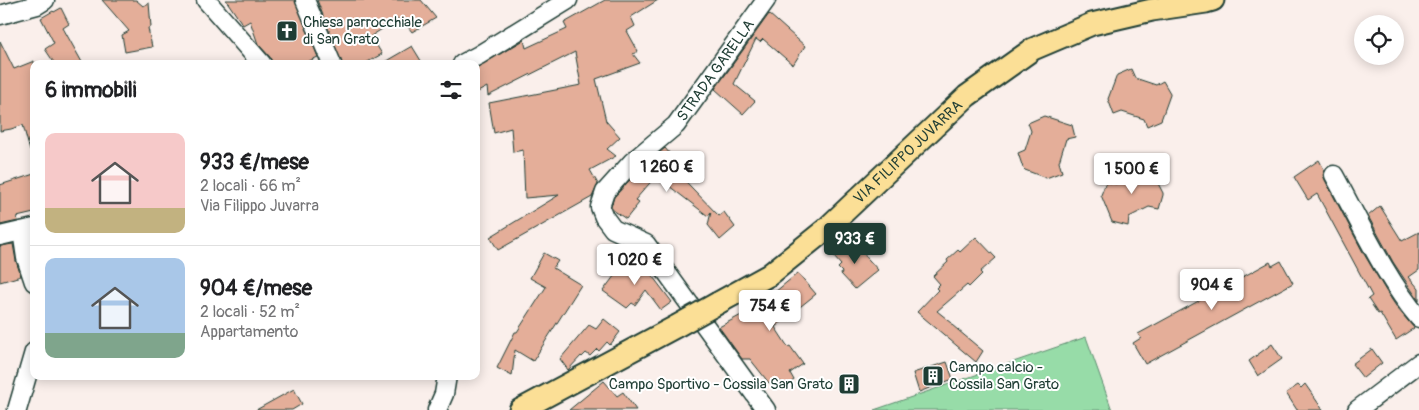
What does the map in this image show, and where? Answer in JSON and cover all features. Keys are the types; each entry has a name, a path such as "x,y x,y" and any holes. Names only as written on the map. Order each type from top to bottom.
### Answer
{"main road":[{"name":"VIA FILIPPO JUVARRA","path":"520,410 769,275 832,223 967,96 1034,49 1092,24 1152,10 1212,0"}],"street":[{"path":"0,15 37,5 45,0"},
{"path":"206,0 258,60"},
{"path":"305,0 330,60"},
{"path":"469,60 568,0"},
{"name":"STRADA GARELLA","path":"766,0 676,125 632,162 605,192 600,208 604,218 613,229 646,244 766,410"},
{"path":"1334,175 1383,265 1406,302 1419,318"},
{"path":"0,236 28,229 26,258 30,270"},
{"path":"1357,410 1419,363"},
{"path":"17,410 30,366"},
{"path":"437,410 444,394 446,380"}],"green space":[{"path":"1086,337 1112,410 874,410"}],"building":[{"path":"102,0 136,0 143,6 149,3 151,27 148,28 152,47 125,52 122,35 129,31"},
{"name":"Chiesa parrocchiale di San Grato","path":"226,0 295,0 318,57 311,60 271,60 258,44 250,21 243,25"},
{"path":"317,0 421,0 436,18 412,32 402,19 399,21 398,19 371,36 382,54 371,60 340,60"},
{"path":"605,0 658,0 631,17 635,26 627,31 638,51 633,54 640,63 596,79 606,121 620,137 607,149 616,156 590,170 598,184 592,197 498,250 490,237 559,195 525,198 523,150 513,152 511,128 494,133 489,103 581,85 575,52 488,96 487,87 480,91 480,66 524,40 526,48 567,29 564,23"},
{"path":"61,8 69,24 63,28 81,60 52,60 45,49 54,43 41,18"},
{"path":"769,14 805,46 793,65 763,39 760,42 756,39 734,84 755,101 743,114 715,89"},
{"path":"0,41 14,69 30,63 30,151 23,125 0,131"},
{"path":"412,46 421,60 388,60"},
{"path":"1131,69 1135,78 1156,85 1163,81 1170,93 1161,120 1147,126 1144,119 1122,112 1114,115 1108,99 1117,75"},
{"path":"1044,116 1072,125 1075,137 1066,139 1059,162 1062,172 1046,178 1025,170 1018,153 1025,150 1031,131 1028,123"},
{"path":"665,148 670,154 666,161 719,216 724,212 735,227 720,240 708,225 711,212 708,216 656,176 635,200 639,203 626,219 611,207 614,197 639,170"},
{"path":"1319,160 1325,171 1323,175 1325,180 1364,254 1398,309 1414,328 1396,340 1380,313 1378,314 1368,299 1372,296 1317,194 1308,200 1294,177"},
{"path":"1135,166 1150,168 1163,193 1159,209 1149,207 1129,217 1128,226 1112,222 1101,195 1106,182 1116,184 1132,175"},
{"path":"30,175 30,214 17,217 18,221 0,225 0,185"},
{"path":"1380,206 1402,241 1419,232 1419,270 1409,277 1419,289 1419,301 1393,262 1368,216"},
{"path":"976,237 996,258 980,272 982,274 969,287 967,285 937,311 983,351 976,362 917,312 938,290 936,288 940,284 933,276 958,250 960,252"},
{"path":"852,241 878,270 855,289 841,274 842,272 838,268 841,265 834,257"},
{"path":"13,244 21,276 0,282 0,246"},
{"path":"544,253 558,261 553,268 581,285 533,361 515,350 512,376 497,368 515,332 517,332 546,287 530,278"},
{"path":"626,260 647,269 672,302 661,310 646,290 635,305 632,303 627,308 603,291"},
{"path":"1281,261 1293,283 1145,364 1133,343 1141,338 1138,334 1270,262 1272,266"},
{"path":"798,273 816,294 775,327 788,347 790,346 803,364 790,373 794,380 785,387 780,381 775,384 773,381 769,383 750,359 742,359 719,327 758,306"},
{"path":"604,319 620,332 610,345 607,342 599,351 597,349 590,356 586,353 568,370 560,359 589,325 596,329"},
{"path":"1272,344 1282,359 1258,376 1249,361"},
{"path":"1372,349 1382,363 1363,378 1352,364"},
{"name":"Campo calcio - Cossila San Grato","path":"947,362 953,379 919,392 913,373"},
{"path":"604,381 617,396 623,392 636,410 569,410"},
{"path":"1305,384 1323,410 1297,410 1286,393 1298,385 1301,388"},
{"path":"294,389 302,404 292,410 256,410"}],"place":[{"name":"Chiesa parrocchiale di San Grato","path":"287,31"},
{"name":"Campo calcio - Cossila San Grato","path":"933,376"},
{"name":"Campo Sportivo - Cossila San Grato","path":"849,384"}]}
